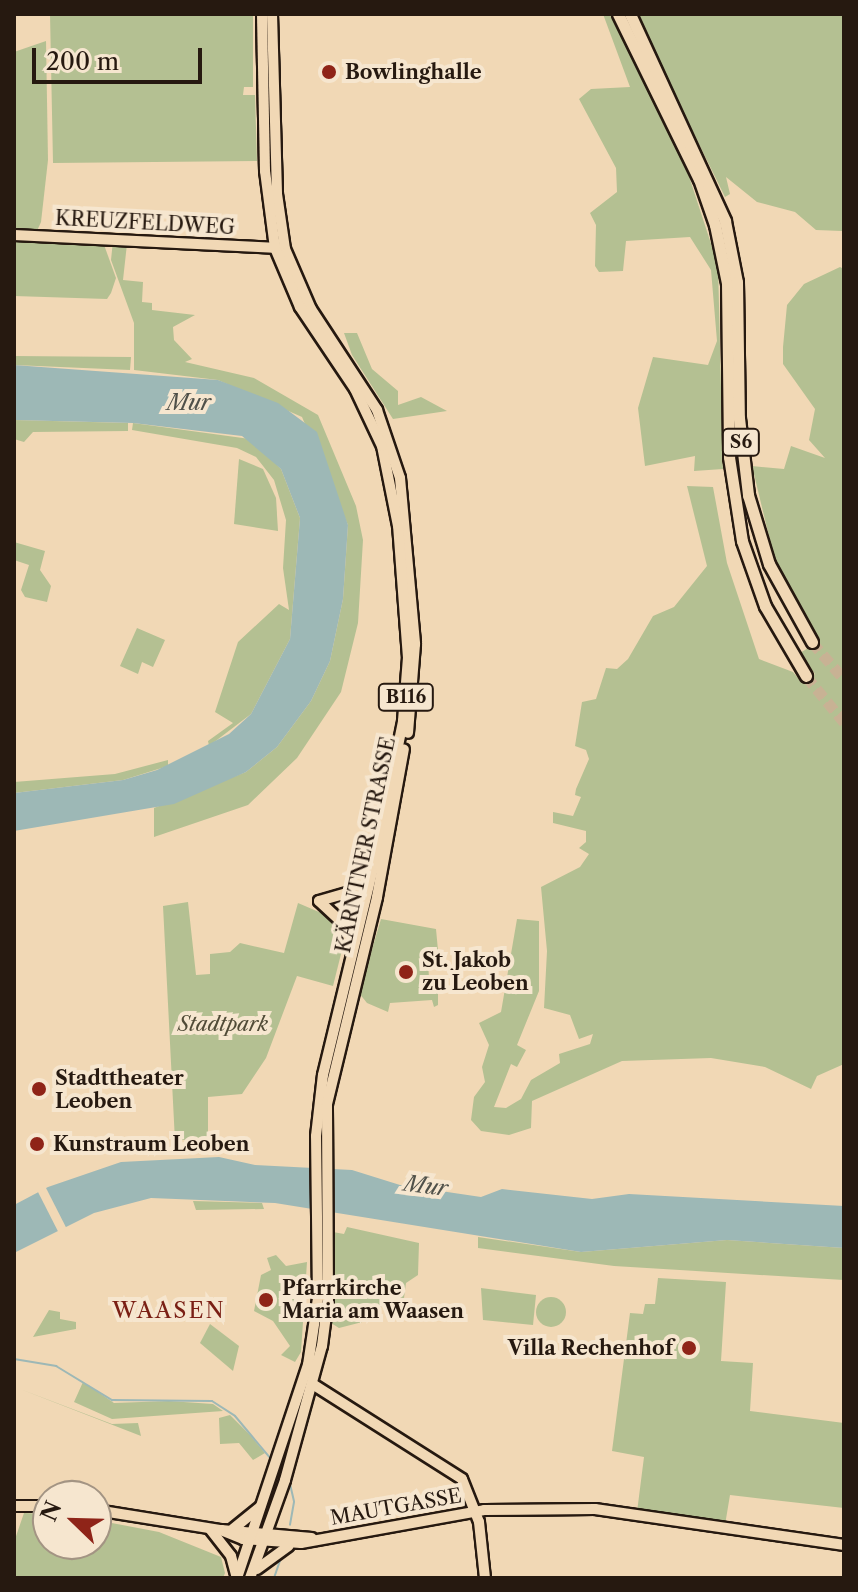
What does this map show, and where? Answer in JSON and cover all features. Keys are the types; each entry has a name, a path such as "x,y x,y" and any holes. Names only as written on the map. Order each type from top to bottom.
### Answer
{"highway":[{"name":"S6","path":"618,14 699,179 731,277 729,457 739,527 765,606 806,676"},
{"name":"S6","path":"630,14 717,197 731,277 739,418 748,495 769,564 812,642"}],"main road":[{"name":"KÄRNTNER STRASSE","path":"262,14 267,187 275,248 300,307 372,419 394,497 407,682 374,864 323,1075 320,1136 322,1240 312,1370"},
{"name":"KÄRNTNER STRASSE","path":"272,14 277,194 275,248 311,309 366,389 391,444 407,526 415,644 411,716 377,897 331,1076 320,1136"},
{"name":"KREUZFELDWEG","path":"14,235 275,248"},
{"path":"352,949 345,925 319,901 354,891 374,864"},
{"name":"B116","path":"264,1537 277,1508 314,1385 312,1370"},
{"name":"B116","path":"264,1537 267,1498 312,1370"},
{"path":"314,1385 458,1476 478,1517 485,1578"},
{"path":"237,1578 220,1530 250,1519 267,1498"},
{"path":"251,1576 265,1559 298,1540 281,1525 277,1508"},
{"name":"MAUTGASSE","path":"112,1513 298,1540 478,1517 614,1510 844,1545"},
{"path":"237,1578 264,1537"},
{"path":"251,1576 264,1537"}],"green space":[{"path":"50,14 253,14 253,87 244,87 243,95 255,95 257,161 53,163"},
{"path":"603,14 611,14 684,161 718,265 723,469 694,471 695,456 645,466 638,408 653,357 708,365 717,341 711,270 690,237 626,241 623,271 599,272 595,266 596,225 590,213 617,192 616,168 579,99 591,89 630,87"},
{"path":"635,14 844,14 844,254 842,231 816,230 795,212 757,202 726,177 730,194 725,197"},
{"path":"46,41 48,160 41,222 37,231 14,232 14,52"},
{"path":"113,241 127,244 123,280 143,282 142,302 152,303 152,310 195,315 173,327 174,340 192,359 185,362 254,378 318,415 356,506 363,540 358,623 341,692 297,758 248,805 154,837 154,808 246,772 277,747 311,701 330,661 343,599 348,525 302,417 218,380 134,370 134,323 111,260"},
{"path":"14,242 103,242 116,278 111,293 107,299 14,296"},
{"path":"840,267 844,269 844,1064 817,1076 811,1089 765,1067 711,1058 622,1061 532,1101 531,1128 509,1135 481,1131 471,1120 474,1097 485,1082 482,1067 489,1045 479,1023 501,1012 517,919 539,921 539,991 517,1045 526,1050 517,1067 511,1064 494,1107 506,1108 521,1099 531,1080 560,1063 559,1054 590,1044 593,1034 579,1039 570,1015 544,1008 547,951 541,887 580,867 589,854 579,848 586,842 586,831 553,823 553,812 573,816 581,797 575,795 576,789 589,759 586,750 575,746 582,702 596,699 606,668 617,669 628,659 653,616 674,607 707,566 687,486 713,487 727,563 759,659 793,672 802,683 815,674 800,653 818,642 774,557 752,466 784,469 791,446 825,458 809,440 815,409 783,364 783,347 787,305 804,284"},
{"path":"344,333 357,333 372,369 398,391 398,405 421,397 447,411 393,419 352,355"},
{"path":"14,356 131,357 130,370 14,365"},
{"path":"14,420 128,423 128,431 33,432 24,442 14,439"},
{"path":"133,423 250,439 281,469 300,518 290,639 251,714 209,746 208,741 233,723 215,712 238,642 279,604 289,610 283,568 286,520 274,480 256,457 237,448 132,430"},
{"path":"239,459 263,469 276,498 278,531 234,524"},
{"path":"14,542 45,551 40,570 51,586 47,602 25,597 21,590 29,565 14,560"},
{"path":"137,628 165,640 153,667 142,662 138,674 120,666"},
{"path":"168,760 168,766 123,780 14,793 14,782 115,774"},
{"name":"Stadtpark","path":"188,902 196,975 210,974 210,954 230,952 240,943 284,953 298,903 333,918 343,946 333,986 297,976 266,1058 242,1094 208,1097 208,1137 175,1141 163,906"},
{"path":"381,919 436,929 439,961 428,961 429,978 438,978 438,1005 434,1007 432,1000 390,1003 388,1012 367,1003 359,993"},
{"path":"193,1201 262,1203 264,1209 196,1210"},
{"path":"347,1227 419,1243 418,1275 406,1283 404,1298 375,1309 374,1319 339,1328 331,1323 333,1232 344,1234"},
{"path":"478,1237 581,1252 727,1240 844,1248 844,1280 614,1266 478,1248"},
{"path":"276,1255 286,1266 307,1262 301,1352 295,1362 281,1355 290,1346 273,1321 254,1311 261,1275 271,1270 267,1258"},
{"path":"658,1278 726,1282 721,1361 753,1363 750,1411 844,1423 844,1508 730,1495 725,1525 637,1512 644,1457 612,1451 630,1313 643,1314 645,1304 655,1304"},
{"path":"481,1288 536,1295 533,1325 483,1320"},
{"path":"551,1297 562,1301 566,1312 562,1323 551,1327 540,1323 536,1312 540,1301"},
{"path":"49,1310 60,1312 60,1319 76,1322 76,1329 33,1337"},
{"path":"210,1324 239,1346 233,1371 200,1343"},
{"path":"83,1382 114,1403 169,1401 213,1404 223,1411 112,1419 74,1402"},
{"path":"20,1389 112,1424 138,1423 141,1436"},
{"path":"230,1415 265,1453 253,1460 239,1443 220,1444 219,1418"},
{"path":"24,1513 32,1513 32,1560 112,1560 112,1523 159,1532 221,1557 225,1573 223,1578 14,1578 14,1542"}],"water":[{"name":"Mur","path":"14,365 218,380 278,403 317,432 348,525 343,599 330,661 311,701 277,747 246,772 174,804 14,831 14,793 123,780 157,770 229,734 251,714 290,639 300,518 281,469 242,436 133,423 14,420"},
{"name":"Mur","path":"219,1157 255,1165 352,1170 400,1185 481,1197 502,1189 592,1199 629,1194 844,1206 844,1248 727,1240 581,1252 275,1203 151,1198 94,1213 14,1253 14,1205 48,1187 121,1162"}],"pier":[{"path":"45,1186 67,1230 59,1234 37,1190"}],"waterway":[{"path":"14,1359 56,1366 112,1400 212,1401 235,1416 271,1459"},
{"path":"290,1484 294,1502 290,1525"},
{"path":"274,1578 281,1558"}],"tunnel":[{"path":"812,642 844,679"},
{"path":"806,676 844,722"}],"place":[{"name":"Bowlinghalle","path":"329,72"},
{"name":"St. Jakob zu Leoben","path":"406,972"},
{"name":"Stadttheater Leoben","path":"39,1089"},
{"name":"Kunstraum Leoben","path":"37,1144"},
{"name":"Pfarrkirche Maria am Waasen","path":"266,1300"},
{"name":"Villa Rechenhof","path":"689,1348"}],"district":[{"name":"WAASEN","path":"169,1311"}]}
